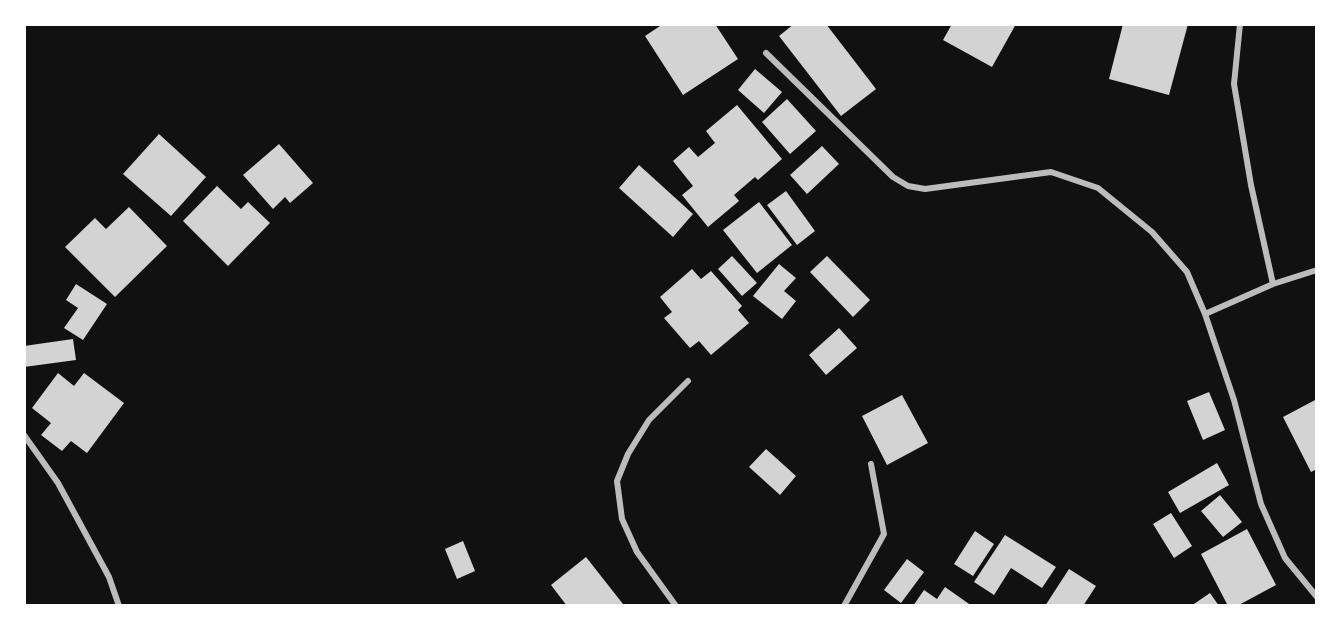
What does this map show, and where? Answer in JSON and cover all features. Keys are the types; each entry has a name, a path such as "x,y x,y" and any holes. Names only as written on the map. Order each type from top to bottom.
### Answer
{"street":[{"path":"1240,24 1233,84 1251,185 1273,284"},
{"path":"766,53 893,177 908,186 925,189 1051,172 1098,188 1152,232 1187,272 1234,400 1261,504 1285,558 1317,597"},
{"path":"1204,314 1273,284 1317,270"},
{"path":"676,606 637,552 622,519 617,481 628,454 649,420 688,381"},
{"path":"24,435 58,483 109,577 119,606"},
{"path":"844,606 884,534 871,464"}],"building":[{"path":"663,24 715,24 738,59 683,95 645,36"},
{"path":"794,24 826,24 876,89 841,116 779,36"},
{"path":"952,24 1016,24 992,67 943,40"},
{"path":"1123,24 1188,24 1169,95 1109,79"},
{"path":"755,69 782,92 764,113 738,90"},
{"path":"787,99 816,131 790,154 762,122"},
{"path":"737,105 782,159 758,180 755,177 734,195 739,201 708,227 682,195 693,186 673,161 689,147 698,157 715,143 706,131"},
{"path":"159,134 206,177 171,216 123,174"},
{"path":"279,144 313,183 290,203 285,197 273,209 243,175"},
{"path":"822,146 839,164 807,194 790,175"},
{"path":"639,165 693,214 673,237 619,188"},
{"path":"217,186 241,209 248,202 270,223 228,266 183,221"},
{"path":"786,191 815,231 797,245 767,205"},
{"path":"759,202 792,245 757,273 723,230"},
{"path":"129,207 167,246 115,297 65,247 95,218 106,229"},
{"path":"732,256 757,283 742,296 718,269"},
{"path":"827,256 870,300 853,317 810,272"},
{"path":"779,264 796,278 784,291 796,301 782,319 753,296"},
{"path":"692,269 701,279 711,271 742,306 738,310 749,323 711,355 699,341 690,348 664,318 672,312 660,297"},
{"path":"76,284 107,304 83,340 64,328 78,308 66,300"},
{"path":"839,328 857,348 826,375 809,355"},
{"path":"73,339 76,360 24,367 24,346"},
{"path":"58,373 74,386 84,373 124,403 87,453 71,441 62,451 41,435 51,423 32,408"},
{"path":"1209,392 1225,430 1203,440 1187,401"},
{"path":"902,395 928,443 887,465 862,416"},
{"path":"1317,399 1317,469 1311,472 1283,417"},
{"path":"766,449 796,476 780,495 749,467"},
{"path":"1217,463 1229,485 1180,513 1168,492"},
{"path":"1220,495 1242,522 1223,537 1201,511"},
{"path":"1171,513 1192,546 1174,558 1153,524"},
{"path":"1247,529 1276,585 1237,606 1228,606 1201,554"},
{"path":"975,531 994,544 973,576 954,564"},
{"path":"1005,535 1056,567 1042,588 1011,568 994,595 974,582"},
{"path":"463,541 475,571 457,579 445,549"},
{"path":"586,557 623,604 621,606 567,606 551,585"},
{"path":"907,559 924,572 901,603 884,590"},
{"path":"1069,569 1096,586 1083,606 1045,606"},
{"path":"945,587 972,606 913,606 924,590 937,599"},
{"path":"1210,593 1219,606 1191,606"}]}
